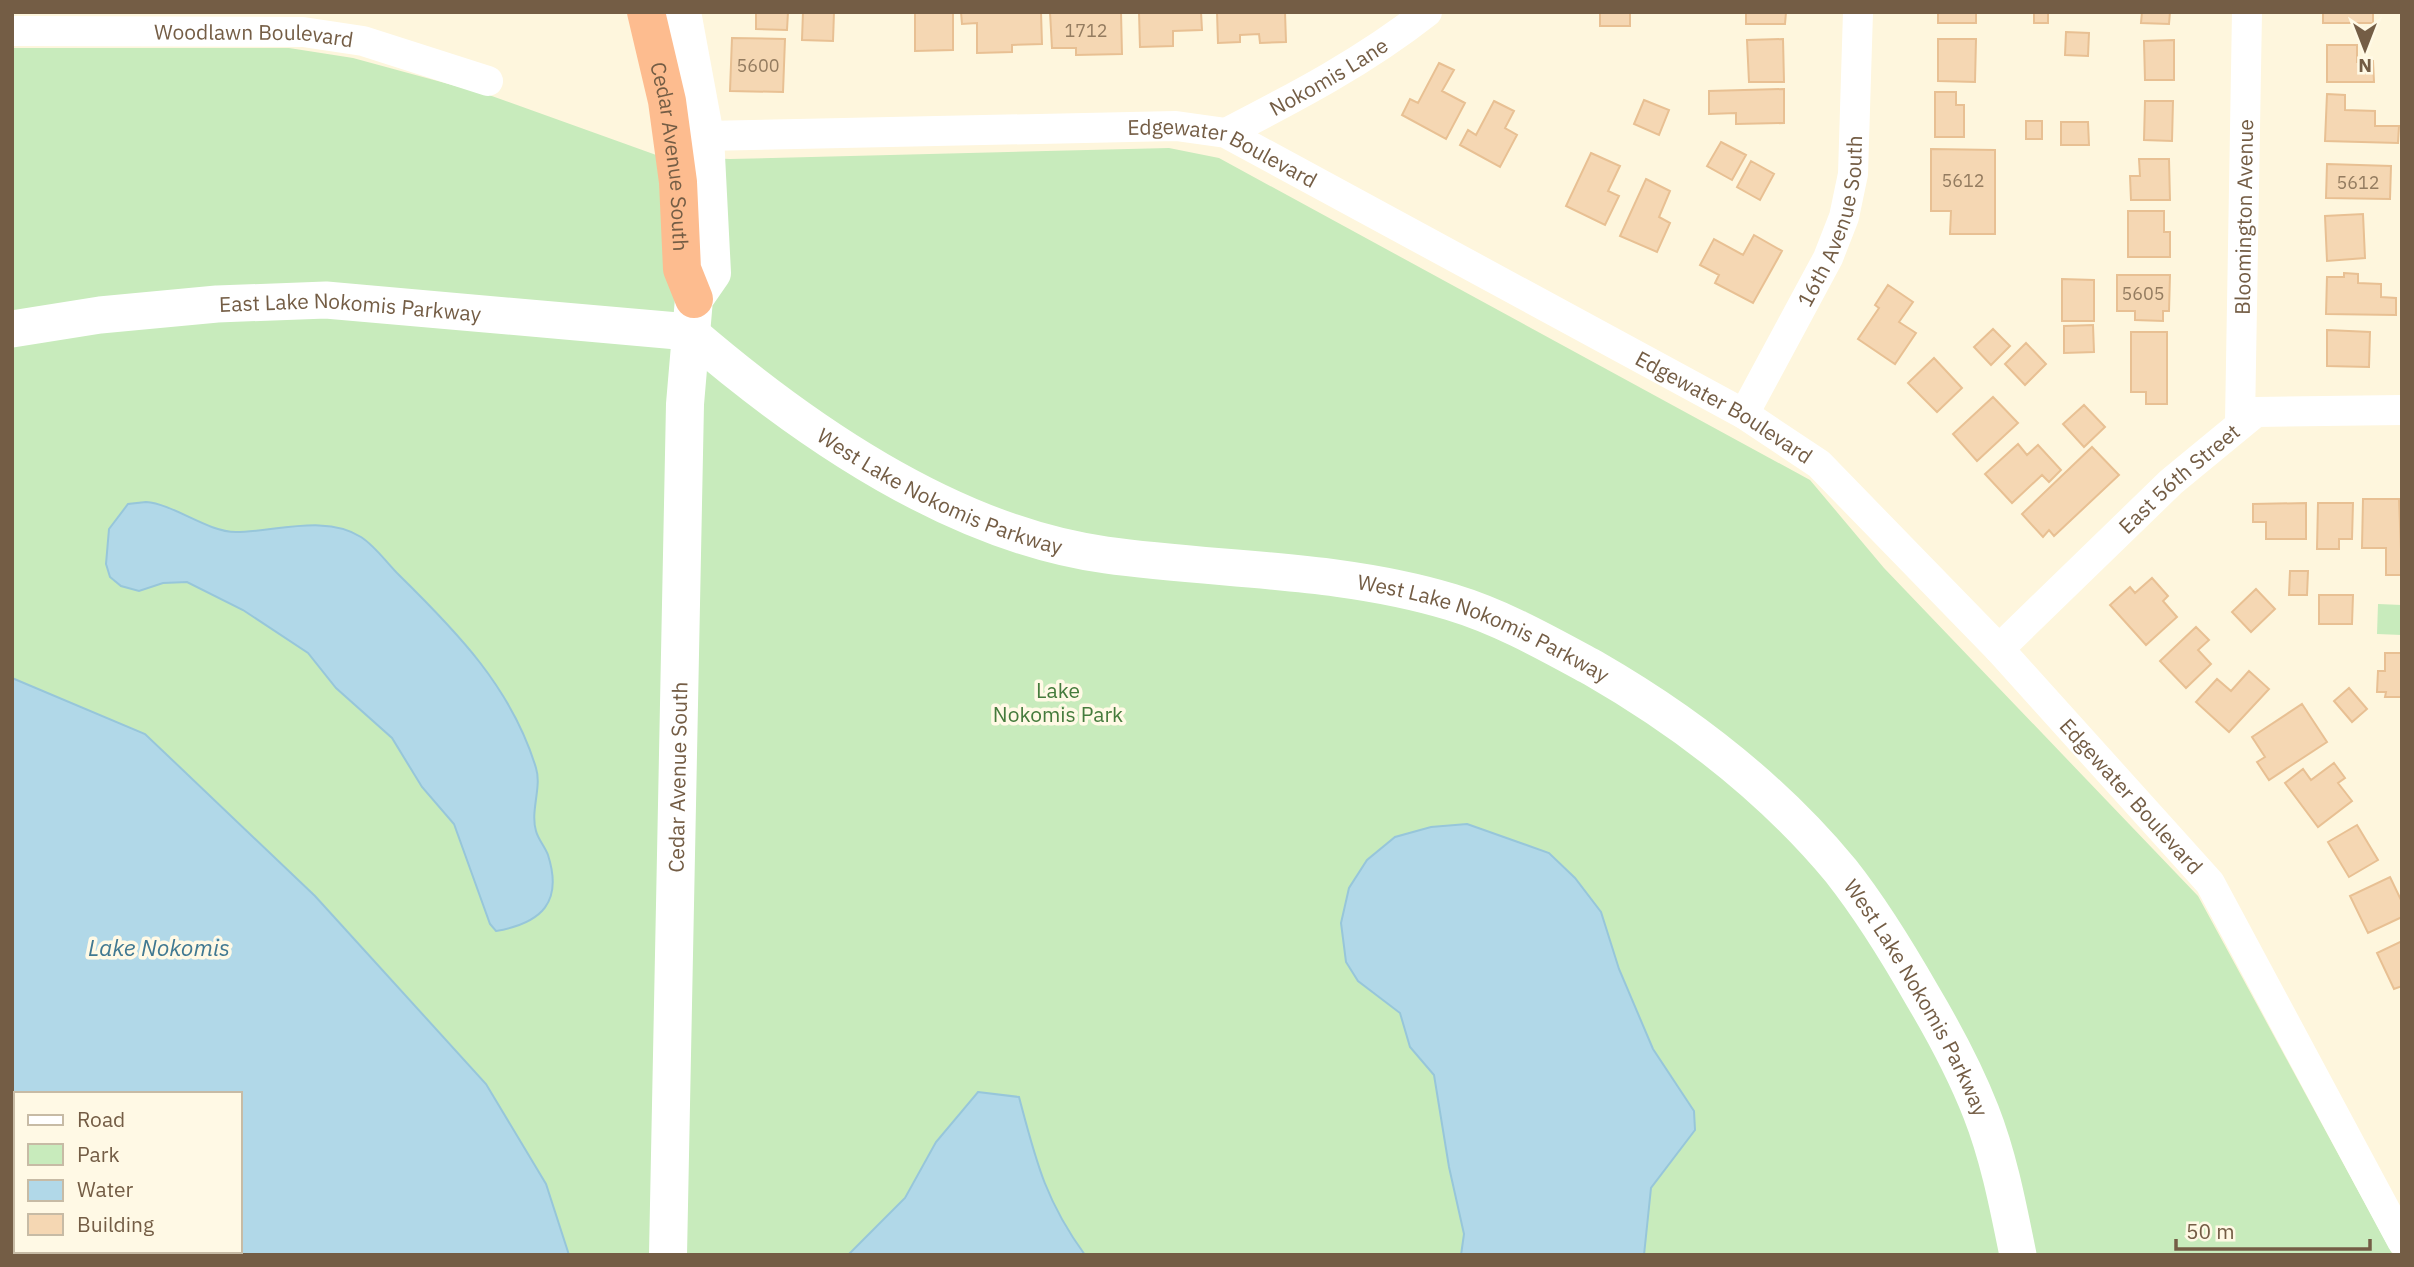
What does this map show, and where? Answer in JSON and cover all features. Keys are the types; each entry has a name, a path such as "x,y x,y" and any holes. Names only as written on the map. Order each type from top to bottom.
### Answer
{"highway":[{"name":"Cedar Avenue South","path":"646,12 667,102 678,182 682,269 692,316"}],"main road":[{"name":"Cedar Avenue South","path":"668,1255 692,316 712,273 705,136 682,12"}],"street":[{"name":"Nokomis Lane","path":"1226,133 1303,94 1384,46 1427,12"},
{"name":"16th Avenue South","path":"1744,414 1828,258 1844,217 1853,174 1858,12"},
{"name":"Bloomington Avenue","path":"2240,422 2247,12"},
{"name":"Woodlawn Boulevard","path":"12,31 303,22 488,81"},
{"name":"Edgewater Boulevard","path":"705,136 1176,126 1226,133 1744,414 1819,464 1999,649 2210,883 2402,1241"},
{"name":"East Lake Nokomis Parkway","path":"12,329 100,315 217,304 326,300 692,316"},
{"name":"West Lake Nokomis Parkway","path":"692,316 732,369 856,455 964,515 1041,542 1106,555 1362,580 1454,603 1537,637 1651,702 1715,750 1785,812 1841,872 1902,960 1943,1031 1981,1110 2004,1183 2018,1255"},
{"name":"East 56th Street","path":"1999,649 2171,482 2240,422 2256,412 2402,410"}],"green space":[{"name":"Lake Nokomis Park","path":"12,48 289,48 353,58 489,95 659,156 730,159 1169,148 1219,158 1810,480 1884,568 2198,896 2393,1255 12,1255"},
{"path":"2378,604 2402,605 2402,635 2377,634"}],"water":[{"path":"146,502 225,531 316,525 347,530 371,545 441,618 480,662 497,687 526,739 536,768 538,783 535,823 537,834 548,855 553,886 545,908 537,916 496,931 490,924 454,824 422,787 392,738 336,688 308,653 243,610 187,582 163,583 139,591 121,586 110,577 106,564 109,529 128,504"},
{"name":"Lake Nokomis","path":"12,678 145,734 315,896 486,1084 546,1184 569,1255 12,1255"},
{"path":"1467,824 1549,853 1575,878 1601,912 1619,969 1653,1049 1694,1111 1695,1130 1651,1188 1644,1255 1461,1255 1464,1234 1449,1167 1434,1075 1410,1047 1400,1013 1358,981 1346,962 1341,923 1349,888 1367,860 1395,837 1431,827"},
{"path":"978,1092 1019,1097 1043,1179 1060,1216 1085,1255 848,1255 905,1198 936,1142"}],"building":[{"path":"756,12 788,12 787,30 756,29"},
{"path":"803,12 834,12 833,41 802,40"},
{"path":"961,12 1041,12 1042,44 1012,45 1012,52 977,53 977,23 962,24"},
{"path":"1050,12 1121,12 1122,54 1076,55 1076,48 1052,48"},
{"path":"1139,12 1201,12 1202,30 1173,31 1173,46 1140,47"},
{"path":"1217,12 1285,12 1286,42 1260,43 1259,34 1240,35 1240,42 1218,43"},
{"path":"1600,12 1630,12 1630,26 1600,26"},
{"path":"1746,12 1786,12 1785,24 1746,24"},
{"path":"1938,12 1976,12 1976,23 1938,23"},
{"path":"2034,12 2048,12 2048,23 2034,23"},
{"path":"2142,12 2170,12 2169,24 2141,23"},
{"path":"2323,12 2373,12 2373,23 2323,23"},
{"path":"915,13 953,13 953,50 915,51"},
{"path":"2066,32 2089,33 2088,56 2065,55"},
{"path":"732,38 785,39 783,92 730,91"},
{"path":"1783,39 1784,82 1749,82 1747,40"},
{"path":"1938,39 1976,39 1975,82 1938,81"},
{"path":"2174,40 2174,80 2145,80 2144,41"},
{"path":"2327,45 2357,45 2357,62 2373,61 2374,82 2327,82"},
{"path":"1439,63 1454,70 1442,91 1465,103 1446,139 1402,115 1410,99 1418,103"},
{"path":"1784,89 1784,123 1736,124 1736,113 1709,114 1709,91"},
{"path":"1935,92 1956,92 1956,105 1964,105 1964,137 1935,137"},
{"path":"2327,94 2345,95 2345,110 2375,111 2375,126 2399,126 2398,143 2325,141"},
{"path":"1644,100 1669,110 1659,135 1634,124"},
{"path":"1494,101 1514,111 1505,128 1517,135 1500,167 1460,145 1468,130 1476,135"},
{"path":"2145,101 2173,101 2172,141 2144,140"},
{"path":"2026,121 2042,121 2042,139 2026,139"},
{"path":"2061,122 2088,122 2089,145 2061,145"},
{"path":"1721,142 1746,155 1732,180 1707,166"},
{"path":"1931,149 1995,150 1995,234 1950,234 1951,211 1931,211"},
{"path":"1591,153 1620,166 1608,191 1619,196 1605,225 1566,206"},
{"path":"2139,159 2169,159 2170,200 2131,200 2130,176 2140,176"},
{"path":"1751,161 1774,174 1760,200 1737,187"},
{"path":"2327,164 2391,166 2390,199 2326,198"},
{"path":"1646,179 1670,191 1659,217 1670,223 1657,252 1620,236"},
{"path":"2128,211 2164,211 2164,232 2170,232 2170,257 2128,257"},
{"path":"2363,214 2365,258 2327,261 2325,216"},
{"path":"1754,235 1782,251 1753,303 1715,283 1719,275 1700,265 1714,239 1743,255"},
{"path":"2344,273 2358,274 2358,283 2381,284 2381,297 2396,298 2396,315 2326,314 2327,277 2344,277"},
{"path":"2117,275 2170,275 2169,311 2163,311 2163,321 2135,320 2135,311 2117,311"},
{"path":"2062,279 2094,280 2094,321 2062,321"},
{"path":"1888,285 1913,302 1899,322 1916,333 1895,364 1858,339 1879,308 1875,305"},
{"path":"2093,325 2094,352 2064,353 2064,326"},
{"path":"1993,329 2010,346 1991,365 1974,347"},
{"path":"2327,330 2370,332 2369,367 2327,366"},
{"path":"2131,332 2167,332 2167,404 2146,404 2146,392 2131,392"},
{"path":"2026,343 2046,364 2025,385 2005,364"},
{"path":"1934,358 1962,388 1937,412 1908,383"},
{"path":"1993,397 2018,423 1977,461 1953,434"},
{"path":"2084,405 2105,427 2084,447 2063,424"},
{"path":"2018,444 2027,455 2038,445 2061,470 2049,482 2042,475 2012,503 1985,474"},
{"path":"2092,447 2119,475 2054,536 2049,530 2043,537 2022,514"},
{"path":"2363,499 2399,499 2402,575 2386,575 2386,548 2362,548"},
{"path":"2306,503 2306,539 2266,539 2266,522 2253,522 2253,504"},
{"path":"2318,503 2353,503 2352,539 2339,539 2339,549 2317,549"},
{"path":"2290,571 2308,571 2307,595 2289,595"},
{"path":"2152,578 2168,596 2163,601 2177,617 2146,645 2110,605 2130,587 2135,593"},
{"path":"2256,589 2275,609 2251,632 2232,612"},
{"path":"2319,595 2353,595 2352,624 2319,624"},
{"path":"2196,627 2209,640 2198,650 2211,664 2186,688 2160,661"},
{"path":"2385,653 2402,653 2402,697 2385,697 2386,692 2377,692 2378,671 2385,671"},
{"path":"2249,671 2269,689 2229,732 2196,702 2217,679 2231,691"},
{"path":"2349,688 2367,709 2352,722 2334,701"},
{"path":"2302,704 2327,742 2269,780 2257,762 2265,757 2252,737"},
{"path":"2334,763 2345,778 2338,783 2352,801 2318,827 2285,783 2303,769 2311,780"},
{"path":"2357,825 2378,860 2349,877 2328,842"},
{"path":"2390,877 2402,902 2402,917 2368,933 2350,896"},
{"path":"2402,941 2402,986 2394,989 2377,953"}]}
